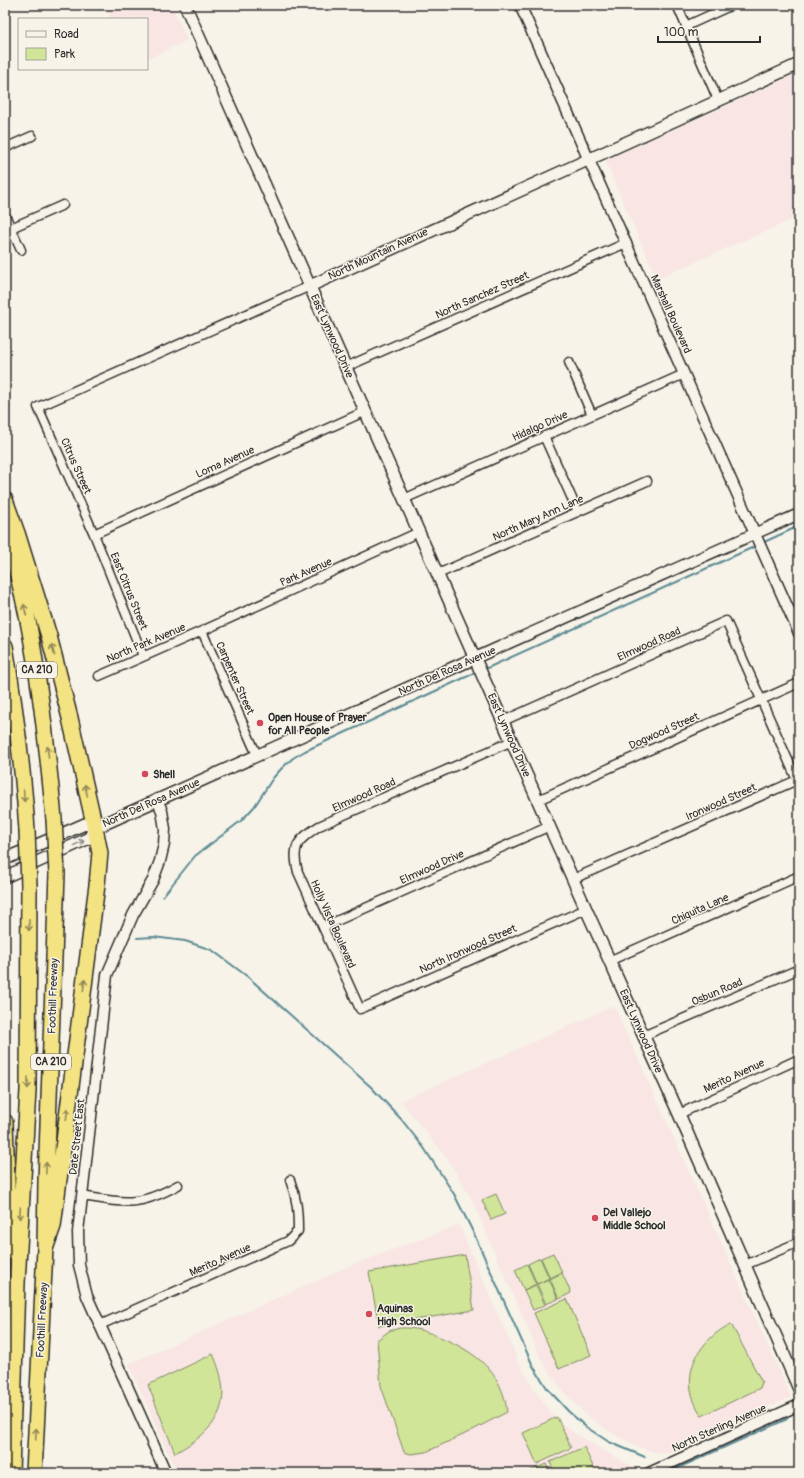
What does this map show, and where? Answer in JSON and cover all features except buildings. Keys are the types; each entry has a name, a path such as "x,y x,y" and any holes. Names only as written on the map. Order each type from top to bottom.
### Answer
{"highway":[{"path":"5,500 17,533 49,636 70,718 100,853 53,1226 45,1249"},
{"name":"Foothill Freeway","path":"5,523 29,625 39,683 46,734 54,819 57,874 45,1249 34,1473"},
{"name":"CA 210","path":"5,646 23,770 29,886 28,1090 17,1282 11,1473"},
{"path":"5,1122 9,1244 17,1282"}],"main road":[{"name":"East Lynwood Drive","path":"185,5 609,961 679,1114 799,1389"},
{"name":"North Mountain Avenue","path":"310,286 799,64"},
{"name":"North Del Rosa Avenue","path":"5,877 89,838 95,828 157,799 257,755 479,666"},
{"name":"North Del Rosa Avenue","path":"5,859 85,824 95,828"}],"street":[{"name":"Marshall Boulevard","path":"520,5 799,633"},
{"path":"677,5 718,100"},
{"path":"686,26 732,5"},
{"path":"5,148 32,136"},
{"path":"11,228 63,205"},
{"path":"5,215 21,250"},
{"name":"North Sanchez Street","path":"346,367 626,243"},
{"name":"North Mountain Avenue","path":"38,407 310,286"},
{"path":"569,362 592,415"},
{"name":"Hidalgo Drive","path":"404,498 684,374"},
{"name":"Citrus Street","path":"38,407 94,534"},
{"name":"Loma Avenue","path":"94,534 366,411"},
{"path":"544,436 578,512"},
{"name":"North Mary Ann Lane","path":"438,574 647,481"},
{"name":"North Del Rosa Avenue","path":"479,666 758,541 799,514"},
{"name":"Park Avenue","path":"202,631 419,532"},
{"name":"East Citrus Street","path":"94,534 143,656"},
{"name":"Elmwood Road","path":"503,721 726,621 761,700"},
{"name":"North Park Avenue","path":"99,676 202,631"},
{"name":"Carpenter Street","path":"202,631 257,755"},
{"name":"Dogwood Street","path":"538,800 799,683"},
{"name":"Ironwood Street","path":"573,879 797,780 761,700"},
{"name":"Elmwood Road","path":"296,847 300,840 320,826 512,741"},
{"name":"Date Street East","path":"157,799 162,812 165,829 164,844 160,861 153,880 132,915 107,975 78,1232 79,1265 87,1296 166,1473"},
{"name":"Elmwood Drive","path":"323,927 550,826"},
{"name":"Holly Vista Boulevard","path":"296,847 294,859 298,872 360,1009"},
{"name":"Chiquita Lane","path":"609,961 799,876"},
{"name":"North Ironwood Street","path":"360,1009 586,909"},
{"name":"Osbun Road","path":"643,1036 799,969"},
{"name":"Merito Avenue","path":"679,1114 799,1059"},
{"name":"Merito Avenue","path":"100,1326 288,1241 298,1231 298,1210 295,1194 290,1180"},
{"path":"82,1196 123,1203 134,1202 149,1199 162,1194 178,1185"},
{"path":"745,1265 799,1242"},
{"name":"North Sterling Avenue","path":"649,1473 799,1405"}],"shaded area":[{"path":"104,5 171,5 187,40 148,59 148,18 110,18"},
{"path":"799,73 799,216 657,279 606,160"},
{"name":"Del Vallejo Middle School","path":"614,1006 791,1397 667,1453 654,1452 636,1446 607,1430 584,1413 562,1390 542,1361 471,1198 447,1158 401,1101"},
{"name":"Aquinas High School","path":"459,1225 519,1363 535,1391 555,1419 579,1436 631,1466 616,1473 177,1473 129,1364 352,1265"}],"green space":[{"path":"496,1194 505,1214 491,1220 482,1200"},
{"path":"553,1253 562,1272 550,1278 541,1258"},
{"path":"465,1255 474,1310 379,1326 369,1272"},
{"path":"540,1258 549,1278 537,1284 528,1264"},
{"path":"527,1264 536,1284 524,1290 515,1270"},
{"path":"562,1273 571,1293 559,1299 550,1279"},
{"path":"549,1279 558,1299 546,1304 537,1284"},
{"path":"536,1285 545,1305 533,1310 524,1290"},
{"path":"567,1299 591,1355 559,1369 534,1313"},
{"path":"731,1324 762,1382 760,1388 702,1416 695,1402 691,1389 691,1376 694,1363 699,1352 708,1341 718,1332"},
{"path":"400,1328 416,1329 432,1334 466,1350 476,1357 494,1375 500,1386 507,1412 426,1452 411,1454 404,1452 381,1386 377,1340 389,1331"},
{"path":"213,1354 223,1387 219,1413 203,1434 175,1453 148,1385"},
{"path":"557,1417 571,1448 537,1464 523,1433"},
{"path":"584,1447 596,1473 555,1473 550,1462"},
{"path":"546,1464 550,1473 525,1473"}],"waterway":[{"path":"762,543 799,526"},
{"path":"483,670 756,546"},
{"path":"163,896 195,856 242,820 254,807 273,778 293,758 305,751 477,672"},
{"path":"137,938 153,937 185,941 212,950 248,977 371,1087 401,1119 424,1148 454,1194 474,1234 533,1366 547,1388 568,1411 586,1427 609,1442 645,1457"},
{"path":"669,1472 787,1419"}],"place":[{"name":"Open House of Prayer for All People","path":"260,723"},
{"name":"Shell","path":"145,774"},
{"name":"Del Vallejo Middle School","path":"595,1218"},
{"name":"Aquinas High School","path":"369,1314"}]}
